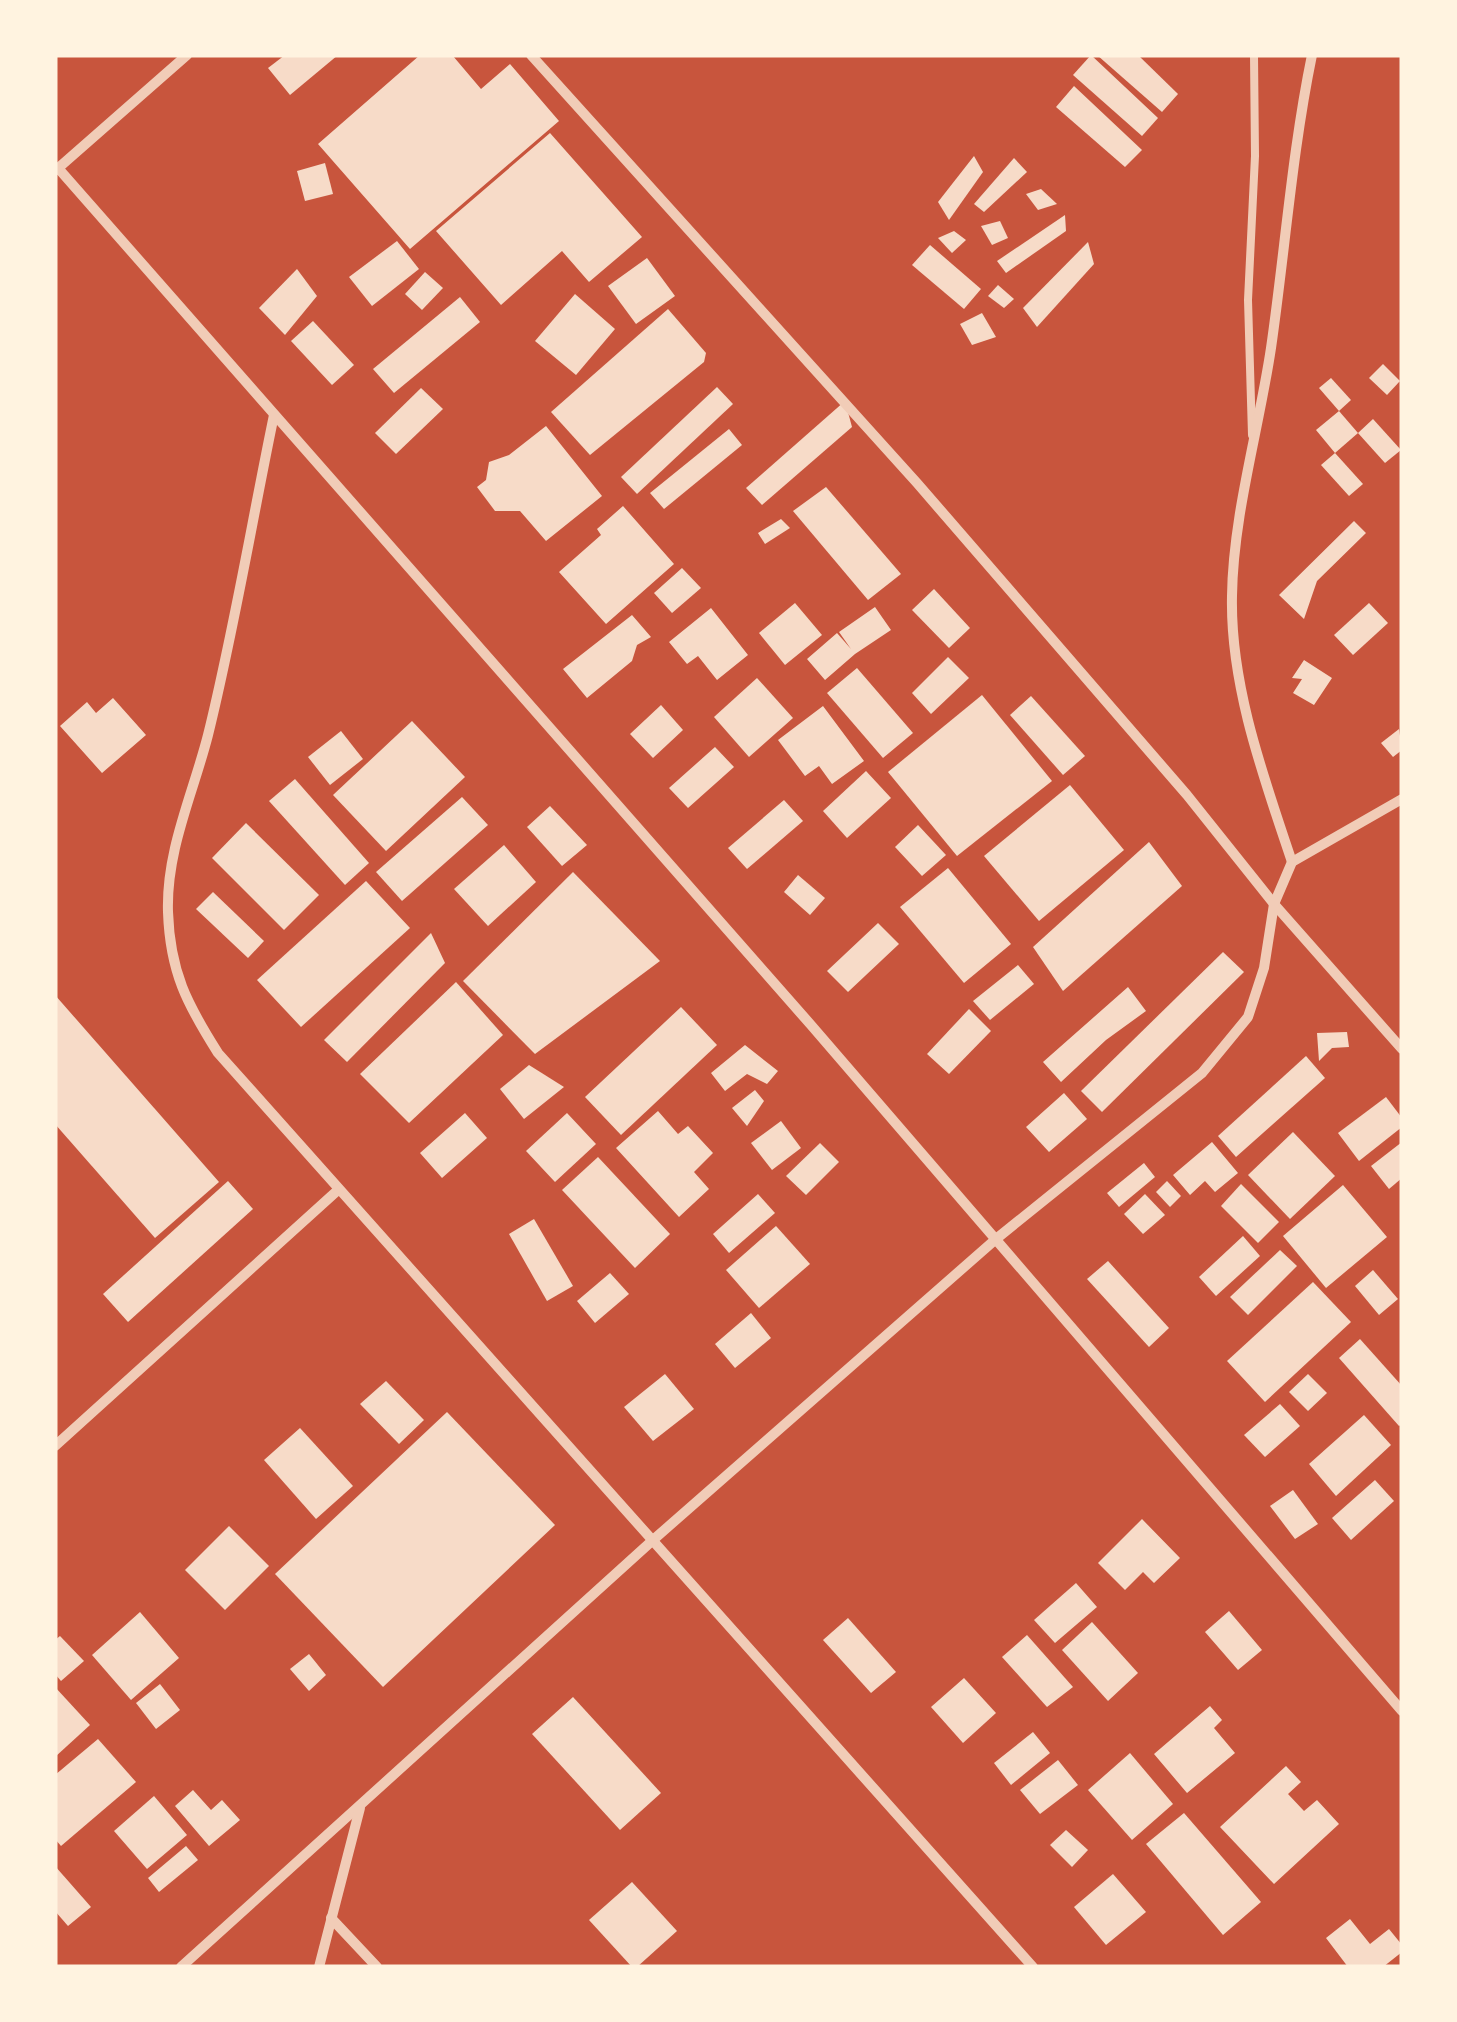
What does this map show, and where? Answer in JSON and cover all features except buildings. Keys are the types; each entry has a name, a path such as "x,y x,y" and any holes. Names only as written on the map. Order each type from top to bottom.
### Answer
{"street":[{"path":"187,55 57,169 996,1239 1402,1712"},
{"path":"530,55 917,483 1402,1050"},
{"path":"1292,862 1265,780 1238,672 1232,596 1312,55"},
{"path":"274,415 207,737 172,860 168,911 172,956 185,1000 218,1053 338,1190 1033,1967"},
{"path":"180,1967 653,1540 996,1239 1202,1074 1248,1017 1264,968 1274,904 1292,862 1402,799"},
{"path":"55,1446 338,1190"},
{"path":"319,1967 361,1804"},
{"path":"331,1918 377,1967"}],"lane":[{"path":"1252,459 1248,300 1255,156 1254,55"}]}
